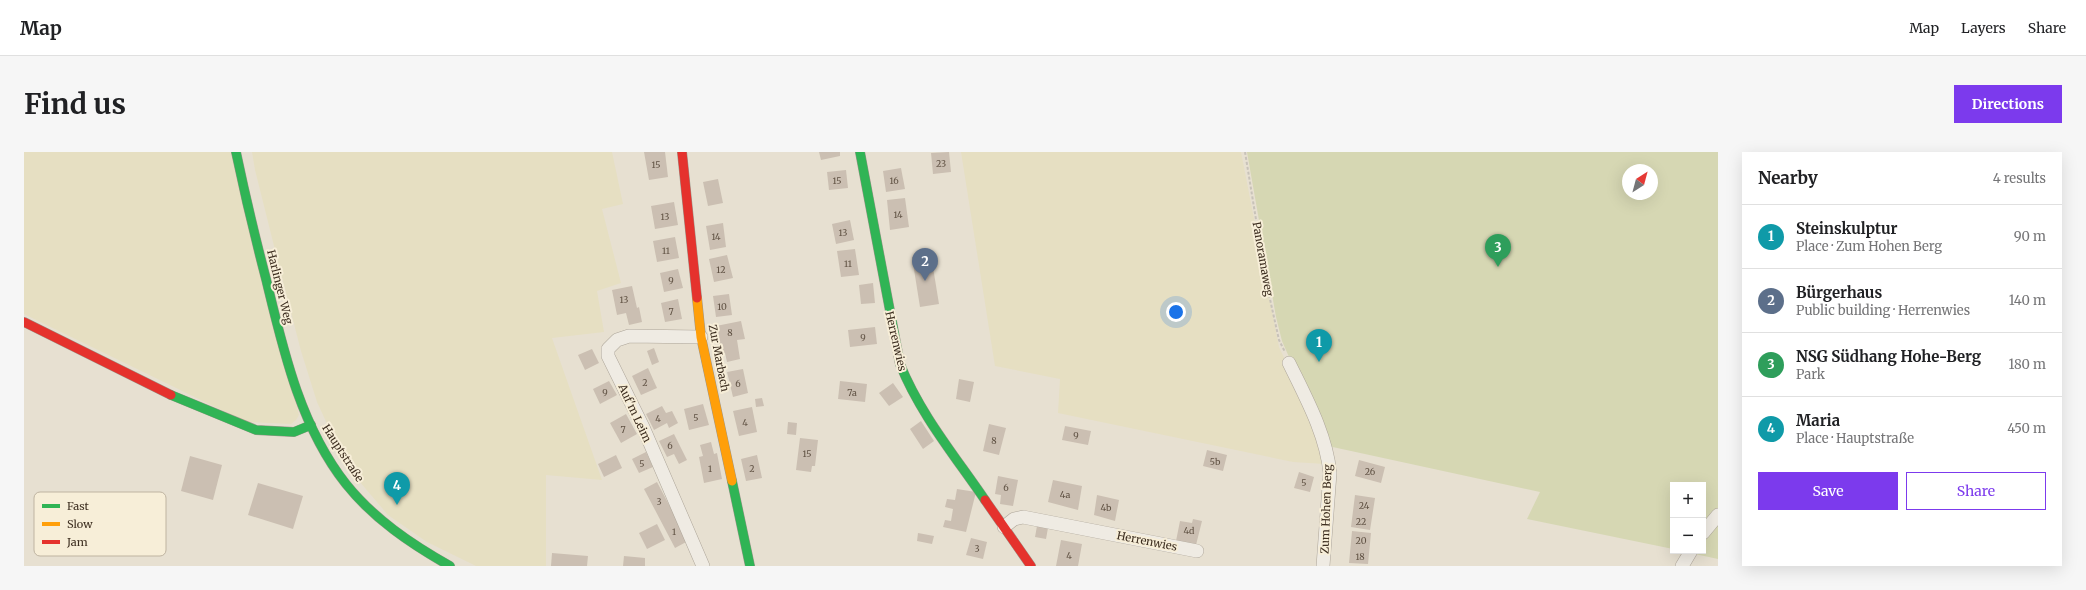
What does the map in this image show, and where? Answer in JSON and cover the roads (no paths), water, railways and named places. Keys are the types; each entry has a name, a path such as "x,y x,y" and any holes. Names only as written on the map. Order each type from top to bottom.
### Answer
{"street":[{"name":"Harlinger Weg","path":"236,152 278,330 295,386 311,425"},
{"name":"Zur Marbach","path":"682,152 701,337 750,566"},
{"name":"Herrenwies","path":"860,152 900,364 909,386 923,410 1031,566"},
{"path":"24,322 163,391 256,430 294,432 311,425"},
{"name":"Auf'm Leim","path":"701,337 629,336 617,340 608,349 608,356 649,441 703,566"},
{"name":"Zum Hohen Berg","path":"1289,363 1316,421 1328,460 1330,473 1324,566"},
{"name":"Hauptstraße","path":"311,425 336,469 365,505 403,538 450,566"},
{"path":"1706,529 1718,515"},
{"name":"Herrenwies","path":"1004,527 1014,520 1023,517 1197,551"},
{"path":"1682,566 1689,554"}],"place":[{"name":"NSG Südhang Hohe-Berg","path":"1498,267"},
{"name":"Bürgerhaus","path":"925,281"},
{"name":"Steinskulptur","path":"1319,362"},
{"name":"Maria","path":"397,505"}]}
